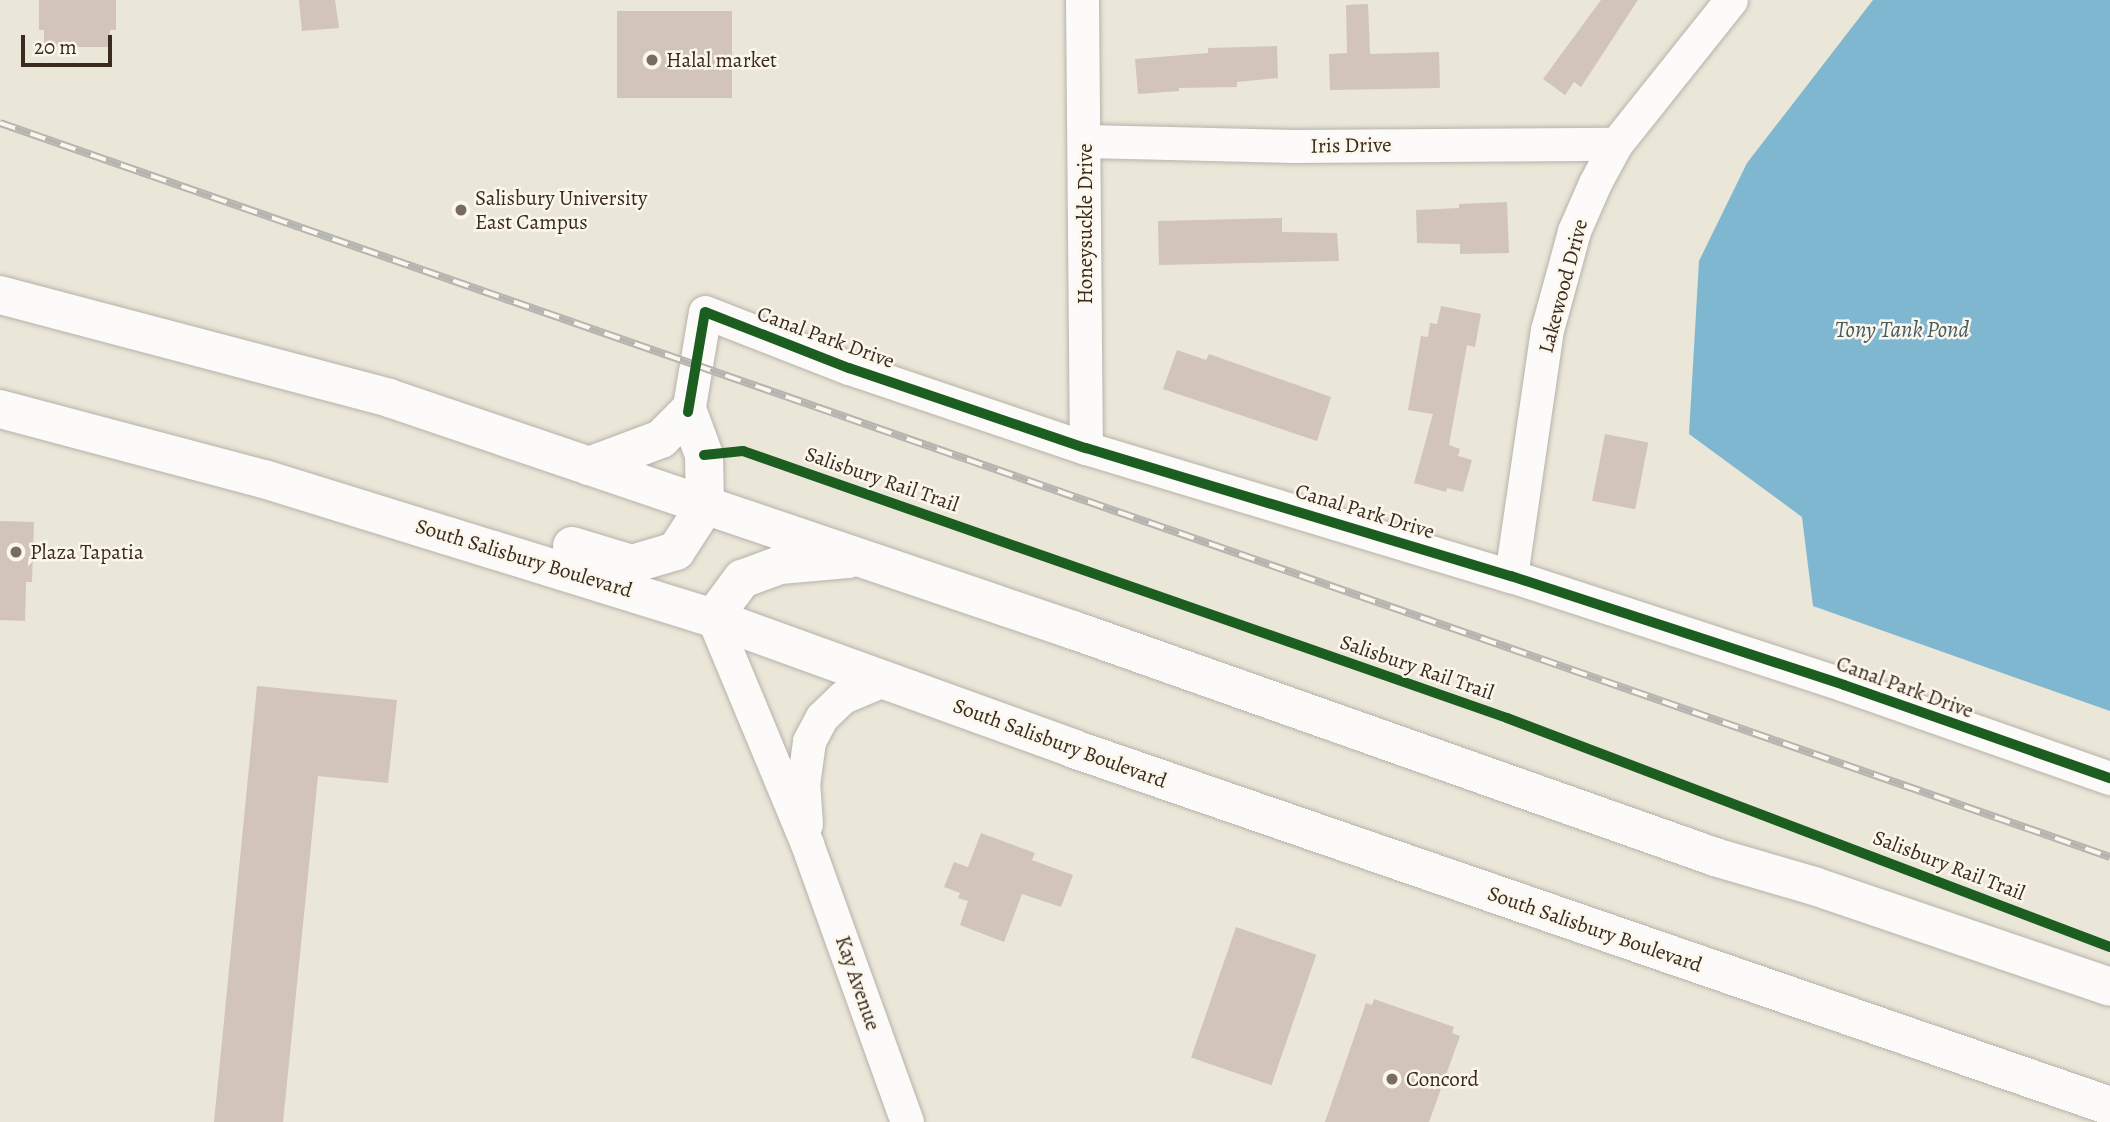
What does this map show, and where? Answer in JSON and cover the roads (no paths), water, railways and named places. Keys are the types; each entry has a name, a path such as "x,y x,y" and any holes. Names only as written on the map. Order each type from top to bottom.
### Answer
{"main road":[{"path":"0,295 389,398 860,558 1715,857 1814,886 2110,987"},
{"name":"South Salisbury Boulevard","path":"0,409 264,479 475,542 713,618 883,680 2110,1106"},
{"path":"475,542 511,527 632,564 676,551 705,506 704,455 688,412 660,439 589,466"},
{"path":"713,618 742,579 780,565 860,558"}],"street":[{"name":"Honeysuckle Drive","path":"1082,0 1086,141 1086,448"},
{"name":"Lakewood Drive","path":"1511,576 1547,330 1574,231 1595,183 1616,145 1731,0"},
{"name":"Iris Drive","path":"1086,141 1293,146 1616,145"},
{"name":"Canal Park Drive","path":"688,412 705,312 849,368 1086,448 1511,576 1844,685 2110,778"},
{"name":"Kay Avenue","path":"713,618 807,844 907,1122"},
{"name":"Kay Avenue","path":"807,844 803,785 809,741 822,717 843,696 883,680"}],"water":[{"name":"Tony Tank Pond","path":"1873,0 2110,0 2110,711 1813,606 1802,517 1689,434 1699,261 1747,163"}],"railway":[{"path":"0,123 2110,857"}],"place":[{"name":"Halal market","path":"652,60"},
{"name":"Salisbury University East Campus","path":"461,210"},
{"name":"Plaza Tapatia","path":"16,552"},
{"name":"Concord","path":"1392,1079"}]}
